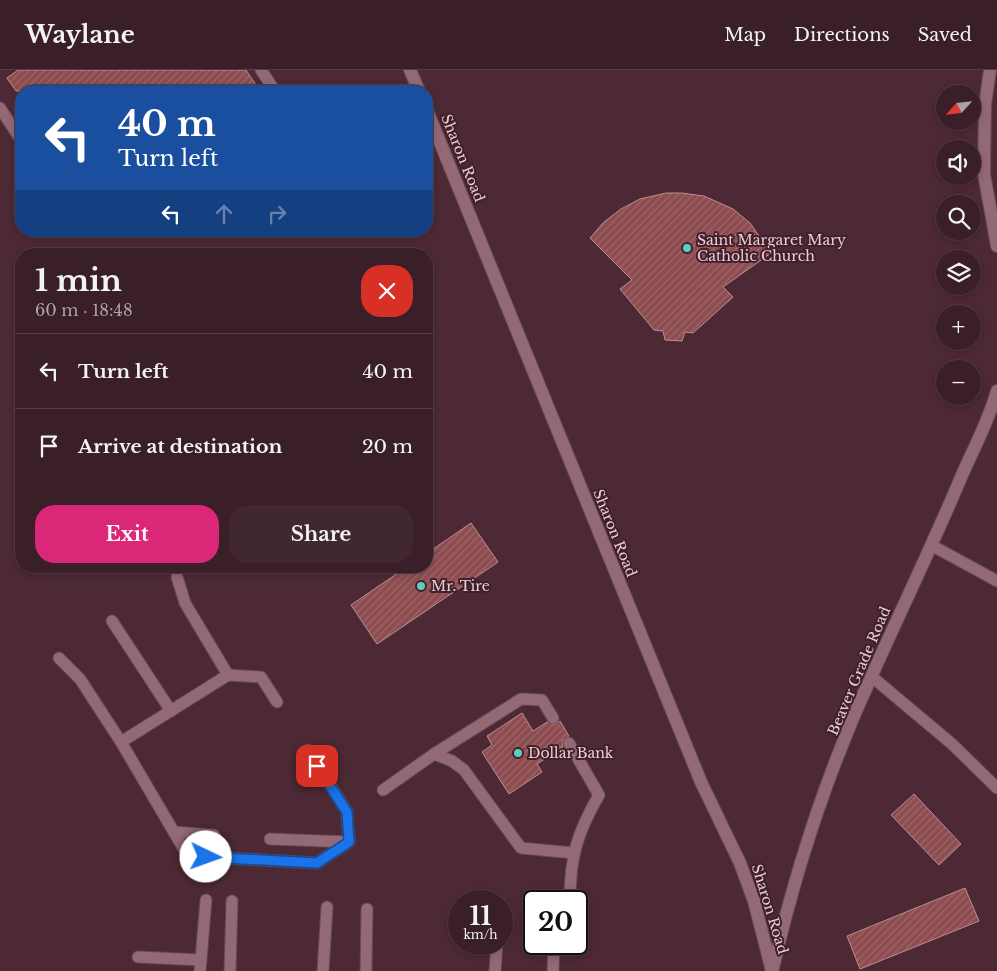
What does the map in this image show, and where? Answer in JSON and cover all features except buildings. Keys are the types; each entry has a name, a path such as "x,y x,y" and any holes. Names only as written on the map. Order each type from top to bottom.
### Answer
{"street":[{"path":"410,70 416,85"},
{"path":"990,70 985,105 984,174 997,246"},
{"name":"Sharon Road","path":"433,125 701,782 740,863 754,901 772,971"},
{"name":"Beaver Grade Road","path":"772,971 782,927 804,851 835,765 871,676 932,545 997,391"}],"lane":[{"path":"261,70 271,85"},
{"path":"0,108 15,131"},
{"path":"932,545 997,581"},
{"path":"177,577 185,603 228,675"},
{"path":"112,621 171,711"},
{"path":"59,658 80,679 121,742 188,856 317,863 349,842"},
{"path":"121,742 228,675 261,677 277,702"},
{"path":"871,676 952,744 997,788"},
{"path":"384,790 434,754 521,699 542,700 553,718"},
{"path":"569,743 599,795 584,821 574,853 570,890"},
{"path":"308,750 347,812 349,842"},
{"path":"434,754 452,761 464,770 521,848 574,853"},
{"path":"174,832 214,835"},
{"path":"270,839 349,842"},
{"path":"138,956 201,965 206,900"},
{"path":"230,971 232,901"},
{"path":"323,971 327,906"},
{"path":"366,971 367,909"},
{"path":"495,971 496,955"},
{"path":"554,955 554,971"}],"place":[{"name":"Saint Margaret Mary Catholic Church","path":"687,248"},
{"name":"Mr. Tire","path":"421,586"},
{"name":"Dollar Bank","path":"518,753"}],"route":[{"path":"206,857 317,863 349,842 347,812 317,766"}]}
